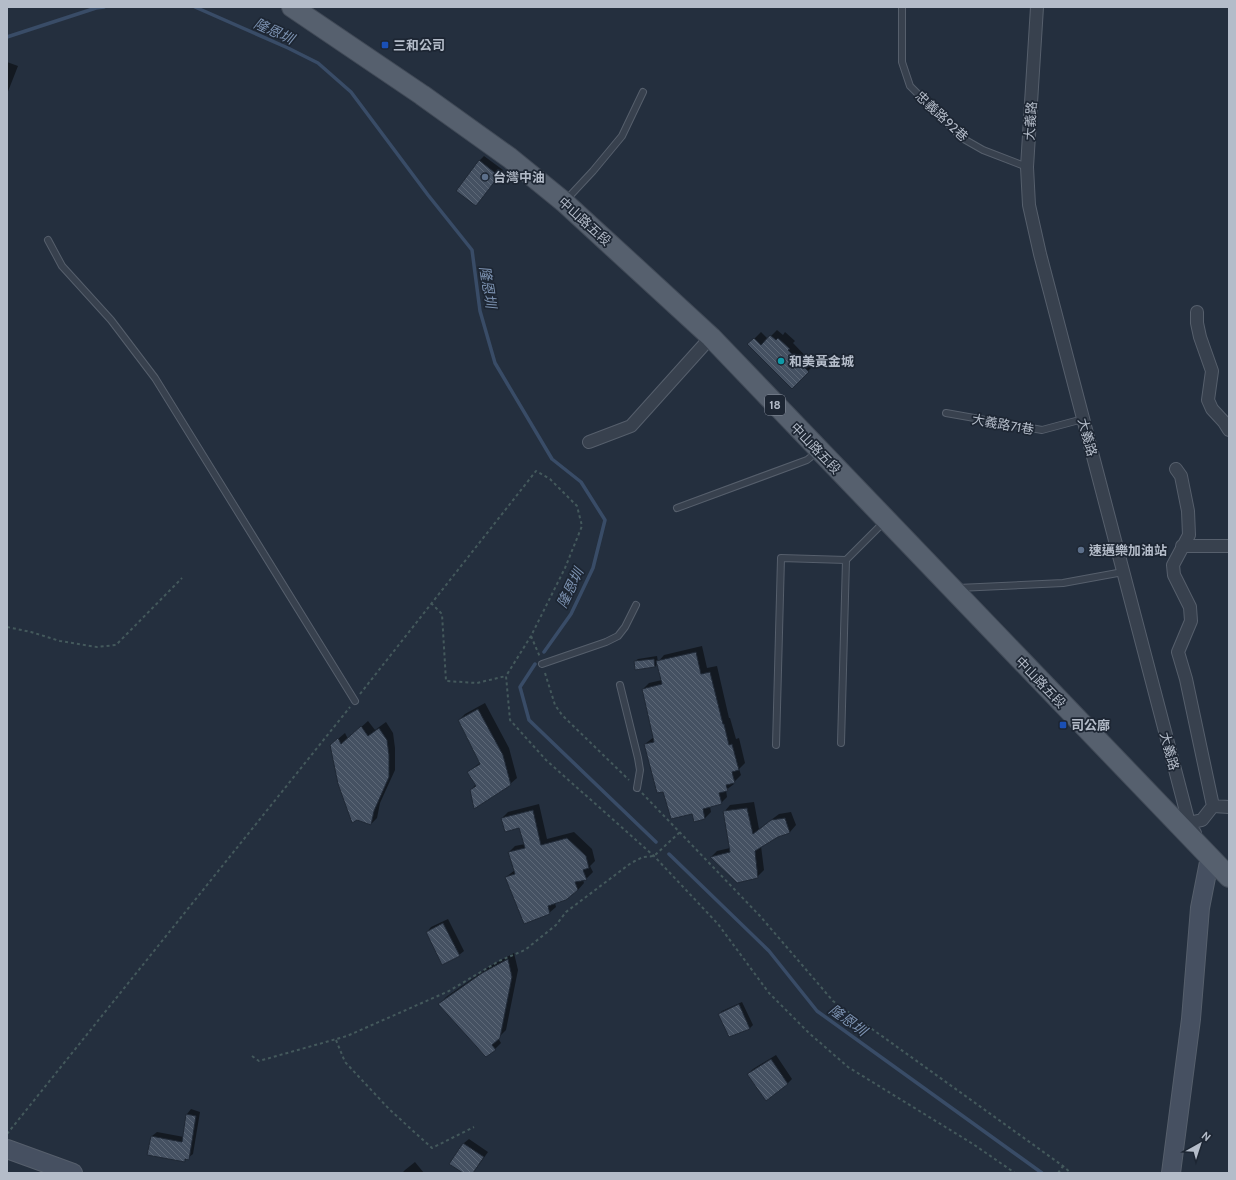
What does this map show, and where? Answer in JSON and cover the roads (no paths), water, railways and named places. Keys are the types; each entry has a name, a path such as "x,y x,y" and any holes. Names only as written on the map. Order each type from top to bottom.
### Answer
{"main road":[{"name":"中山路五段","path":"292,7 510,158 564,202 711,337 1210,857"},
{"name":"18","path":"1210,857 1229,877"}],"street":[{"name":"大義路","path":"1037,7 1027,167 1029,205 1040,254 1189,823 1210,857"},
{"path":"1197,312 1197,323 1200,338 1212,371 1208,400 1212,409 1229,430"},
{"path":"589,442 631,426 711,337"},
{"path":"1176,469 1181,476 1188,511 1189,535 1173,565 1174,575 1190,607 1191,621 1178,652 1186,679 1213,806"},
{"path":"1182,546 1229,546"},
{"path":"1213,806 1229,807"},
{"path":"1189,823 1202,820 1213,806"},
{"path":"1171,1173 1192,1019 1200,908 1210,857"},
{"path":"7,1149 73,1173"}],"lane":[{"name":"忠義路92巷","path":"902,7 902,62 910,86 962,138 983,150 1027,167"},
{"path":"564,202 593,171 622,136 643,92"},
{"path":"48,240 62,266 111,320 154,378 355,701"},
{"name":"大義路71巷","path":"946,413 1042,430 1083,419"},
{"path":"678,508 807,460 819,450"},
{"path":"841,743 846,560 886,521"},
{"path":"776,745 781,558 846,560"},
{"path":"951,588 1063,583 1123,572"},
{"path":"542,664 606,642 618,636 625,627 636,605"},
{"path":"620,685 640,770 637,788"}],"waterway":[{"name":"隆恩圳","path":"7,37 96,8 104,7"},
{"name":"隆恩圳","path":"195,7 288,48 318,63 351,92 428,195 472,250 480,311 495,363 552,459 581,482 605,520 593,568 571,614 544,652"},
{"name":"隆恩圳","path":"535,664 520,687 529,720 656,842"},
{"name":"隆恩圳","path":"669,854 769,951 817,1011 1042,1173"}],"place":[{"name":"三和公司","path":"385,45"},
{"name":"台灣中油","path":"485,177"},
{"name":"和美黃金城","path":"781,361"},
{"name":"速邁樂加油站","path":"1081,550"},
{"name":"司公廍","path":"1063,725"}]}
